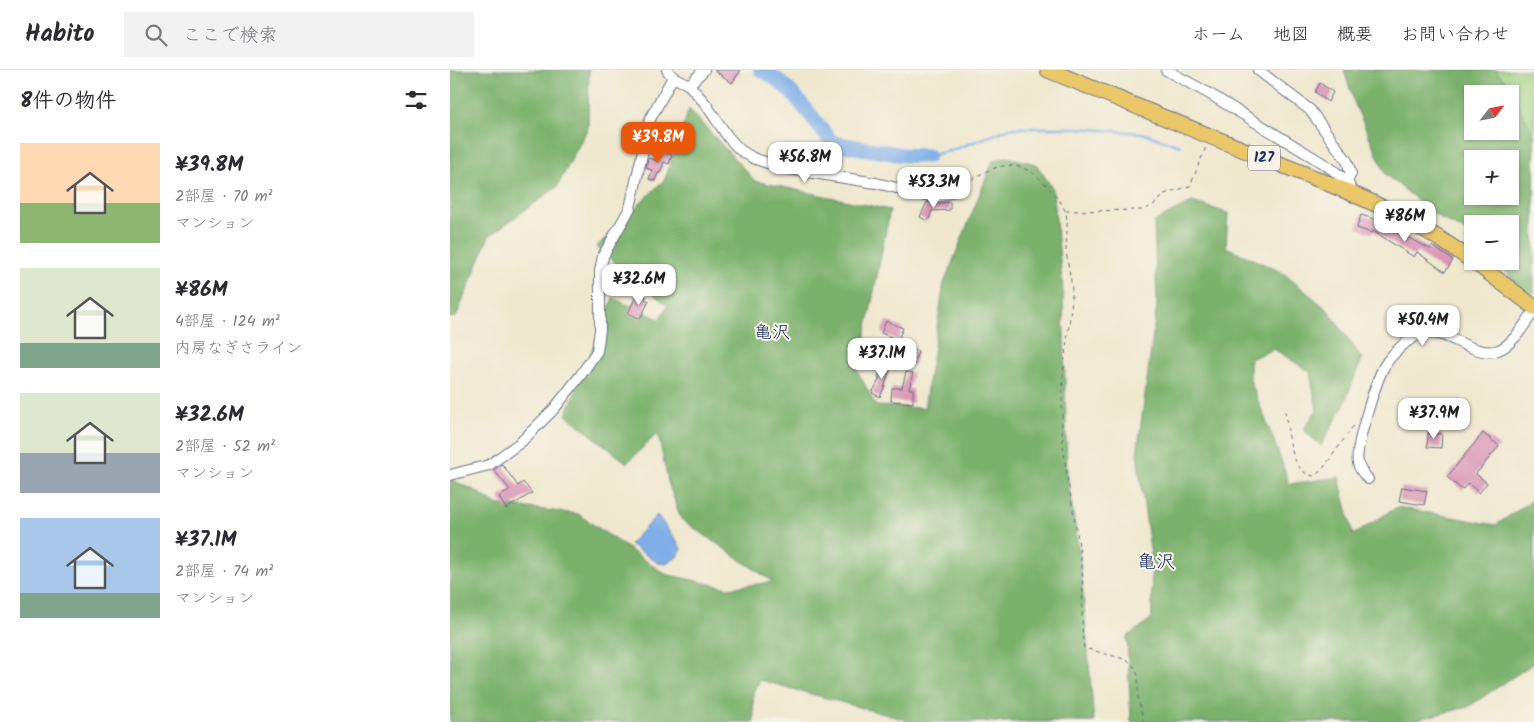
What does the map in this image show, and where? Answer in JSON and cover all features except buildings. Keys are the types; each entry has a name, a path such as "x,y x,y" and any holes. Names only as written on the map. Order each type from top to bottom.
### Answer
{"highway":[{"name":"127","path":"1048,70 1209,136 1350,188 1412,221 1448,242 1464,254"},
{"name":"127","path":"1485,270 1534,307"}],"street":[{"path":"689,85 704,70"},
{"path":"1166,70 1208,93 1329,167 1350,188"},
{"path":"1258,70 1310,110 1347,161 1351,174 1350,188"},
{"path":"450,475 489,465 521,442 554,409 580,376 596,351 600,330 600,271 602,256 630,208 650,119 670,74 689,85 705,103 728,137 740,150 753,158 782,168 876,183 934,196 945,195 957,189"},
{"path":"1368,479 1357,462 1360,436 1384,366 1395,352 1420,334 1432,332 1480,350 1495,351 1513,340 1534,311"}],"path":[{"path":"1065,211 1142,210 1151,207 1164,194 1190,186 1209,136"},
{"path":"957,189 975,176 996,167 1014,165 1038,175 1055,195 1065,211 1066,252 1072,293 1063,369 1063,443 1068,488 1073,506 1082,570 1081,629 1084,648 1128,660 1136,669 1138,699 1144,722"},
{"path":"1285,410 1294,457 1302,471 1314,476 1322,470 1352,427 1357,424 1364,424"}],"green space":[{"path":"450,70 589,70 588,128 557,187 489,236 456,317 450,318"},
{"path":"1344,70 1495,70 1509,85 1464,85 1464,140 1519,140 1519,105 1534,136 1534,294 1518,288 1505,270 1519,270 1519,215 1464,215 1464,231 1440,218 1386,175 1354,102"},
{"path":"1470,70 1534,70 1534,264 1519,239 1519,215 1510,215 1510,205 1519,205 1519,150 1510,150 1510,140 1519,140 1519,85 1471,85"},
{"path":"689,109 755,181 890,210 857,370 876,406 924,408 944,283 993,161 1007,157 1036,164 1053,189 1063,291 1067,474 1080,557 1094,722 906,722 906,720 760,680 753,692 754,722 450,722 450,479 476,491 495,504 578,514 665,574 728,588 773,582 681,519 668,482 658,433 627,463 566,415 613,298 659,319 668,306 596,247 665,179"},
{"path":"1192,202 1228,213 1226,247 1282,272 1328,310 1362,359 1342,409 1321,446 1303,430 1317,410 1310,372 1274,349 1250,359 1250,380 1289,484 1339,477 1353,535 1397,507 1496,525 1534,499 1534,663 1468,707 1414,720 1413,722 1131,722 1127,637 1152,618 1151,556 1137,454 1157,304 1154,222"}],"water":[{"path":"657,515 682,549 676,558 666,564 658,563 630,544"}],"waterway":[{"path":"761,70 771,75 790,92 832,143 903,155 928,156"},
{"path":"928,156 950,151 1011,128 1077,128 1142,133 1180,146"}],"district":[{"name":"亀沢","path":"772,333"},
{"name":"亀沢","path":"1156,563"}]}
